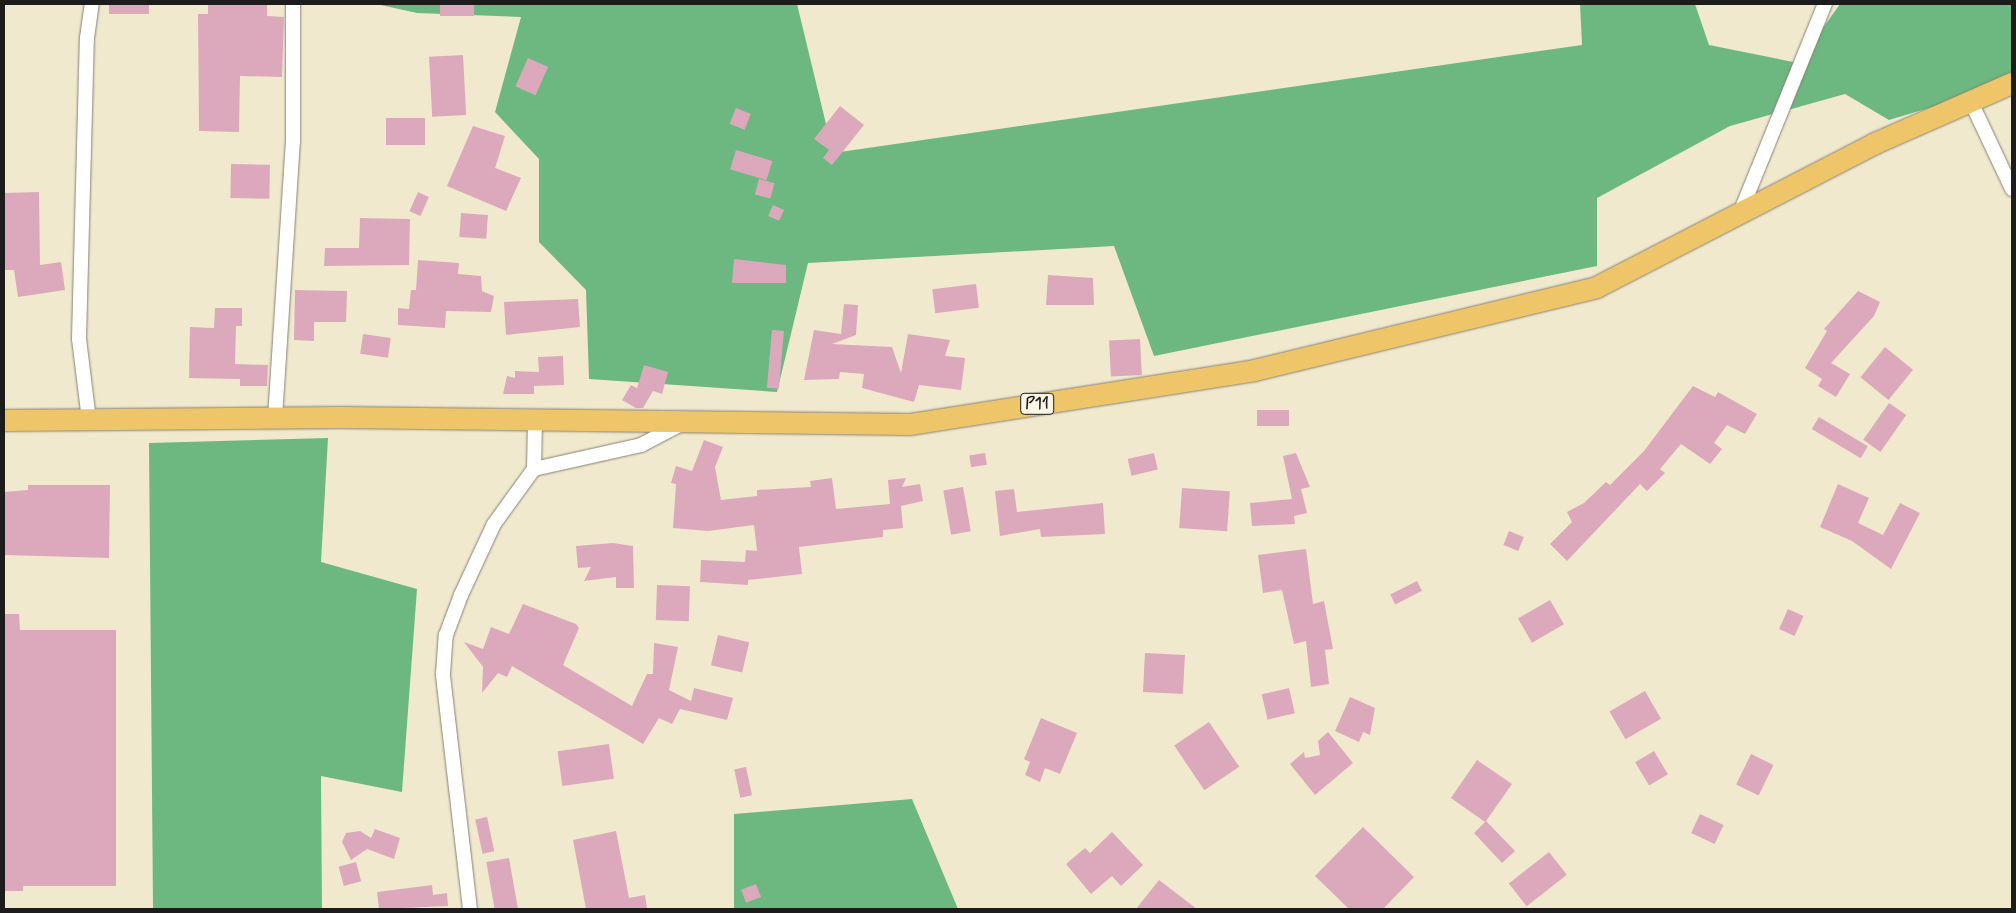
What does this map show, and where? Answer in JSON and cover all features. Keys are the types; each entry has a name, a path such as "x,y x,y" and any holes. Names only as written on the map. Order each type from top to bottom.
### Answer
{"main road":[{"name":"P11","path":"4,420 275,418 910,424 1254,370 1596,287 1875,143 1972,104 2012,83"}],"street":[{"path":"89,420 79,339 86,48 92,4"},
{"path":"275,418 293,142 293,4"},
{"path":"1740,213 1825,4"},
{"path":"1972,104 2012,189"},
{"path":"470,909 443,674 446,635 494,524 534,469 535,420"},
{"path":"534,469 642,445 683,423"}],"green space":[{"path":"376,4 797,4 833,153 1582,45 1580,4 1695,4 1709,45 1798,63 1840,4 2012,4 2012,83 1889,120 1845,94 1730,126 1597,198 1597,266 1154,356 1114,246 808,263 777,392 589,379 586,290 539,242 539,159 495,112 521,17 417,13"},
{"path":"328,438 321,562 417,589 402,792 321,776 322,909 153,909 149,443"},
{"path":"912,799 958,909 734,909 734,814"}],"building":[{"path":"109,4 149,4 149,14 109,14"},
{"path":"208,4 267,4 267,16 284,17 282,77 240,76 239,132 199,131 198,14 208,14"},
{"path":"440,4 474,4 474,16 440,16"},
{"path":"463,55 466,115 432,117 429,57"},
{"path":"528,58 548,67 535,95 515,86"},
{"path":"840,106 864,125 832,165 823,158 829,150 814,139"},
{"path":"736,108 751,114 744,130 730,124"},
{"path":"386,118 425,118 425,145 386,145"},
{"path":"473,126 505,136 495,168 521,178 506,211 447,186"},
{"path":"736,150 772,161 766,180 730,169"},
{"path":"231,164 270,165 269,199 230,198"},
{"path":"759,179 774,183 770,199 755,194"},
{"path":"39,192 40,265 61,262 65,290 18,297 14,270 4,270 4,193"},
{"path":"418,192 429,197 420,216 409,211"},
{"path":"773,205 784,210 779,221 768,216"},
{"path":"461,213 488,215 486,239 459,237"},
{"path":"360,218 410,219 409,265 324,266 325,248 359,248"},
{"path":"734,259 786,265 786,283 732,283"},
{"path":"418,260 459,263 458,274 481,276 482,291 494,296 491,312 446,311 445,328 398,325 398,308 409,309 411,290 416,290"},
{"path":"1048,275 1093,278 1094,305 1046,305"},
{"path":"976,284 979,308 935,313 932,289"},
{"path":"295,290 347,291 346,322 314,322 314,341 294,340"},
{"path":"1858,291 1880,302 1874,316 1831,363 1850,374 1836,397 1818,386 1822,379 1805,368 1827,331 1824,329"},
{"path":"578,299 580,327 506,335 504,302"},
{"path":"844,304 858,305 856,335 832,344 892,347 901,373 908,334 950,340 945,356 965,358 961,390 919,385 914,402 862,388 864,374 840,372 839,379 804,380 814,330 841,334"},
{"path":"215,308 242,308 242,326 236,326 235,364 268,365 267,386 240,386 240,379 189,378 190,327 214,328"},
{"path":"772,330 784,331 779,389 767,388"},
{"path":"363,334 391,338 388,358 360,354"},
{"path":"1140,339 1142,375 1111,377 1109,341"},
{"path":"1885,347 1913,370 1888,400 1860,377"},
{"path":"563,356 564,385 534,386 534,394 503,394 507,376 515,378 515,371 539,372 538,357"},
{"path":"644,365 668,372 662,394 653,391 643,408 636,408 622,400 631,385 637,388"},
{"path":"1693,386 1715,397 1718,392 1757,414 1745,434 1727,425 1714,443 1722,449 1710,464 1681,444 1660,469 1665,473 1647,491 1640,484 1567,561 1550,544 1572,522 1567,512 1584,503 1606,482 1610,485 1644,451"},
{"path":"1889,403 1906,415 1880,452 1863,440"},
{"path":"1257,410 1289,410 1289,426 1257,426"},
{"path":"1819,417 1868,446 1861,458 1812,429"},
{"path":"704,440 723,447 715,467 721,500 757,496 757,490 811,487 810,481 832,478 836,509 890,504 888,480 906,478 902,487 920,484 923,501 901,506 903,528 883,530 883,537 799,547 802,574 748,580 748,585 700,582 701,560 745,562 746,550 757,551 754,525 708,531 673,528 676,484 671,483 676,466 692,471"},
{"path":"985,453 987,465 971,467 969,456"},
{"path":"1154,453 1158,470 1132,476 1128,459"},
{"path":"1296,453 1310,487 1301,489 1307,513 1294,516 1295,524 1252,526 1250,503 1292,499 1283,456"},
{"path":"1838,484 1869,498 1858,523 1883,535 1900,503 1920,513 1891,569 1852,541 1820,527"},
{"path":"28,485 110,485 109,558 4,555 4,492 28,490"},
{"path":"963,487 971,531 951,535 943,490"},
{"path":"1182,488 1230,491 1227,531 1179,528"},
{"path":"1014,489 1017,512 1103,503 1105,534 1041,537 1040,529 1000,536 995,491"},
{"path":"1509,531 1524,537 1518,551 1503,545"},
{"path":"613,543 633,546 634,588 616,588 616,577 584,581 591,567 578,568 576,546"},
{"path":"1306,549 1313,604 1324,601 1333,649 1325,650 1329,684 1311,687 1306,641 1294,644 1282,590 1263,593 1258,555"},
{"path":"1417,581 1422,591 1395,604 1390,595"},
{"path":"657,585 690,586 689,621 656,620"},
{"path":"1550,600 1564,624 1532,643 1518,618"},
{"path":"523,604 576,624 579,628 563,665 632,706 647,674 653,674 654,643 678,647 669,690 691,701 694,688 733,698 727,720 680,709 672,724 659,718 643,744 512,666 507,677 498,673 482,693 483,667 464,642 483,649 491,627 509,634"},
{"path":"1788,609 1804,616 1795,636 1779,629"},
{"path":"4,614 19,614 20,630 116,630 116,886 23,886 23,891 4,891"},
{"path":"718,635 749,642 742,672 711,665"},
{"path":"1145,653 1185,655 1183,694 1143,692"},
{"path":"1289,688 1295,713 1268,720 1262,694"},
{"path":"1645,691 1661,719 1625,739 1609,712"},
{"path":"1350,697 1375,708 1370,735 1363,732 1359,742 1335,731"},
{"path":"1041,718 1077,733 1060,774 1045,768 1040,782 1025,775 1030,762 1024,759"},
{"path":"1209,722 1239,767 1204,790 1174,745"},
{"path":"1328,732 1353,763 1315,795 1290,764 1304,752 1305,758 1320,755 1318,741"},
{"path":"609,744 614,779 562,786 558,751"},
{"path":"1654,751 1668,774 1649,785 1635,762"},
{"path":"1751,754 1773,765 1759,796 1736,785"},
{"path":"1477,760 1512,784 1486,821 1515,851 1502,863 1474,833 1485,822 1451,798"},
{"path":"746,767 752,795 740,798 734,769"},
{"path":"1700,814 1724,825 1715,844 1691,833"},
{"path":"487,817 494,851 483,854 475,819"},
{"path":"1363,827 1414,877 1383,909 1349,909 1315,876"},
{"path":"375,829 400,838 394,859 367,849 351,860 342,842 346,833 360,831 371,838"},
{"path":"616,831 629,898 645,895 647,908 586,909 573,840"},
{"path":"1112,832 1143,865 1121,886 1112,876 1091,894 1066,864 1085,848 1090,853"},
{"path":"1549,852 1567,875 1527,906 1509,883"},
{"path":"509,858 518,909 495,909 486,862"},
{"path":"356,862 361,881 344,886 339,867"},
{"path":"1159,880 1197,909 1136,909"},
{"path":"756,884 761,897 746,903 741,890"},
{"path":"432,885 433,895 447,893 448,906 379,909 377,892"}]}
